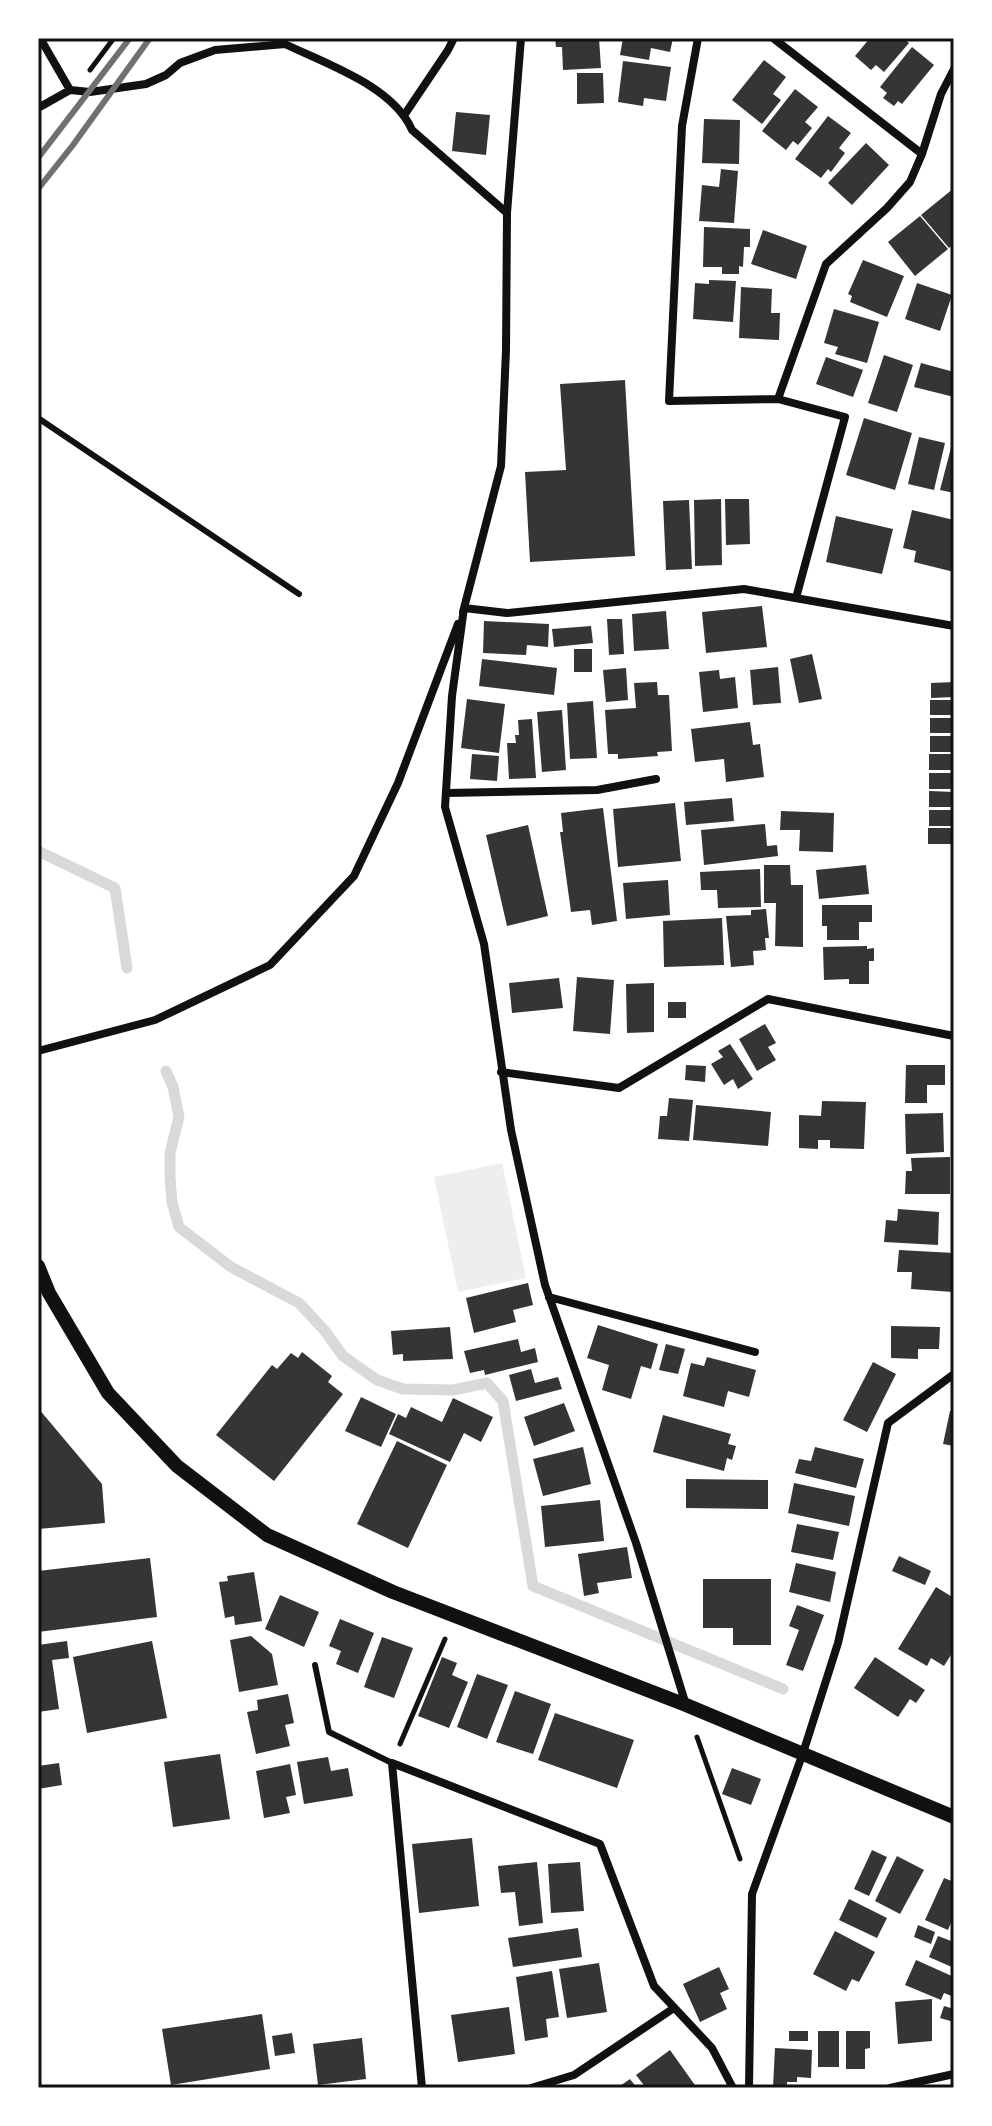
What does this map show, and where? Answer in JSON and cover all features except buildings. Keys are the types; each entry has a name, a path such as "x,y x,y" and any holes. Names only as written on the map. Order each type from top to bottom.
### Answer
{"street":[{"path":"40,38 70,90"},
{"path":"405,114 454,38"},
{"path":"38,1051 155,1020 270,965 354,876 398,783 464,608 501,466 507,213 521,38"},
{"path":"698,38 682,126 669,401 778,399 845,417 796,598"},
{"path":"773,38 922,154"},
{"path":"38,108 70,90 90,92 146,84 166,75 180,63 215,50 284,41 373,88 405,114 412,130 507,213"},
{"path":"778,399 826,264 887,208 910,182 941,94 954,69"},
{"path":"464,608 507,613 744,589 954,626"},
{"path":"464,608 452,696 445,807 484,944 511,1130 549,1297 636,1543 686,1705"},
{"path":"447,793 597,790 656,779"},
{"path":"501,1072 619,1088 768,999 954,1036"},
{"path":"38,1266 49,1293 108,1393 177,1466 267,1535 393,1592 686,1705 954,1817"},
{"path":"549,1297 755,1352"},
{"path":"749,2088 752,1894 803,1753 838,1643 888,1423 954,1374"},
{"path":"422,2088 392,1763 600,1844 654,1986 712,2048 733,2088"},
{"path":"531,2088 574,2075 674,2008"},
{"path":"890,2088 954,2074"}],"lane":[{"path":"38,418 299,594"},
{"path":"315,1665 329,1732 392,1763"}],"path":[{"path":"70,90 98,61 114,38"},
{"path":"392,1763 454,1616"},
{"path":"686,1705 752,1894"}],"shaded area":[{"path":"502,1163 526,1278 458,1292 434,1177"}],"waterway":[{"path":"38,851 115,888 127,968"},
{"path":"166,1071 179,1117 170,1153 172,1202 179,1227 231,1267 299,1303 343,1356 377,1380 403,1389 453,1390 487,1383 503,1401 533,1586 783,1689"}],"railway":[{"path":"38,158 130,38"},
{"path":"38,189 150,38"}]}
